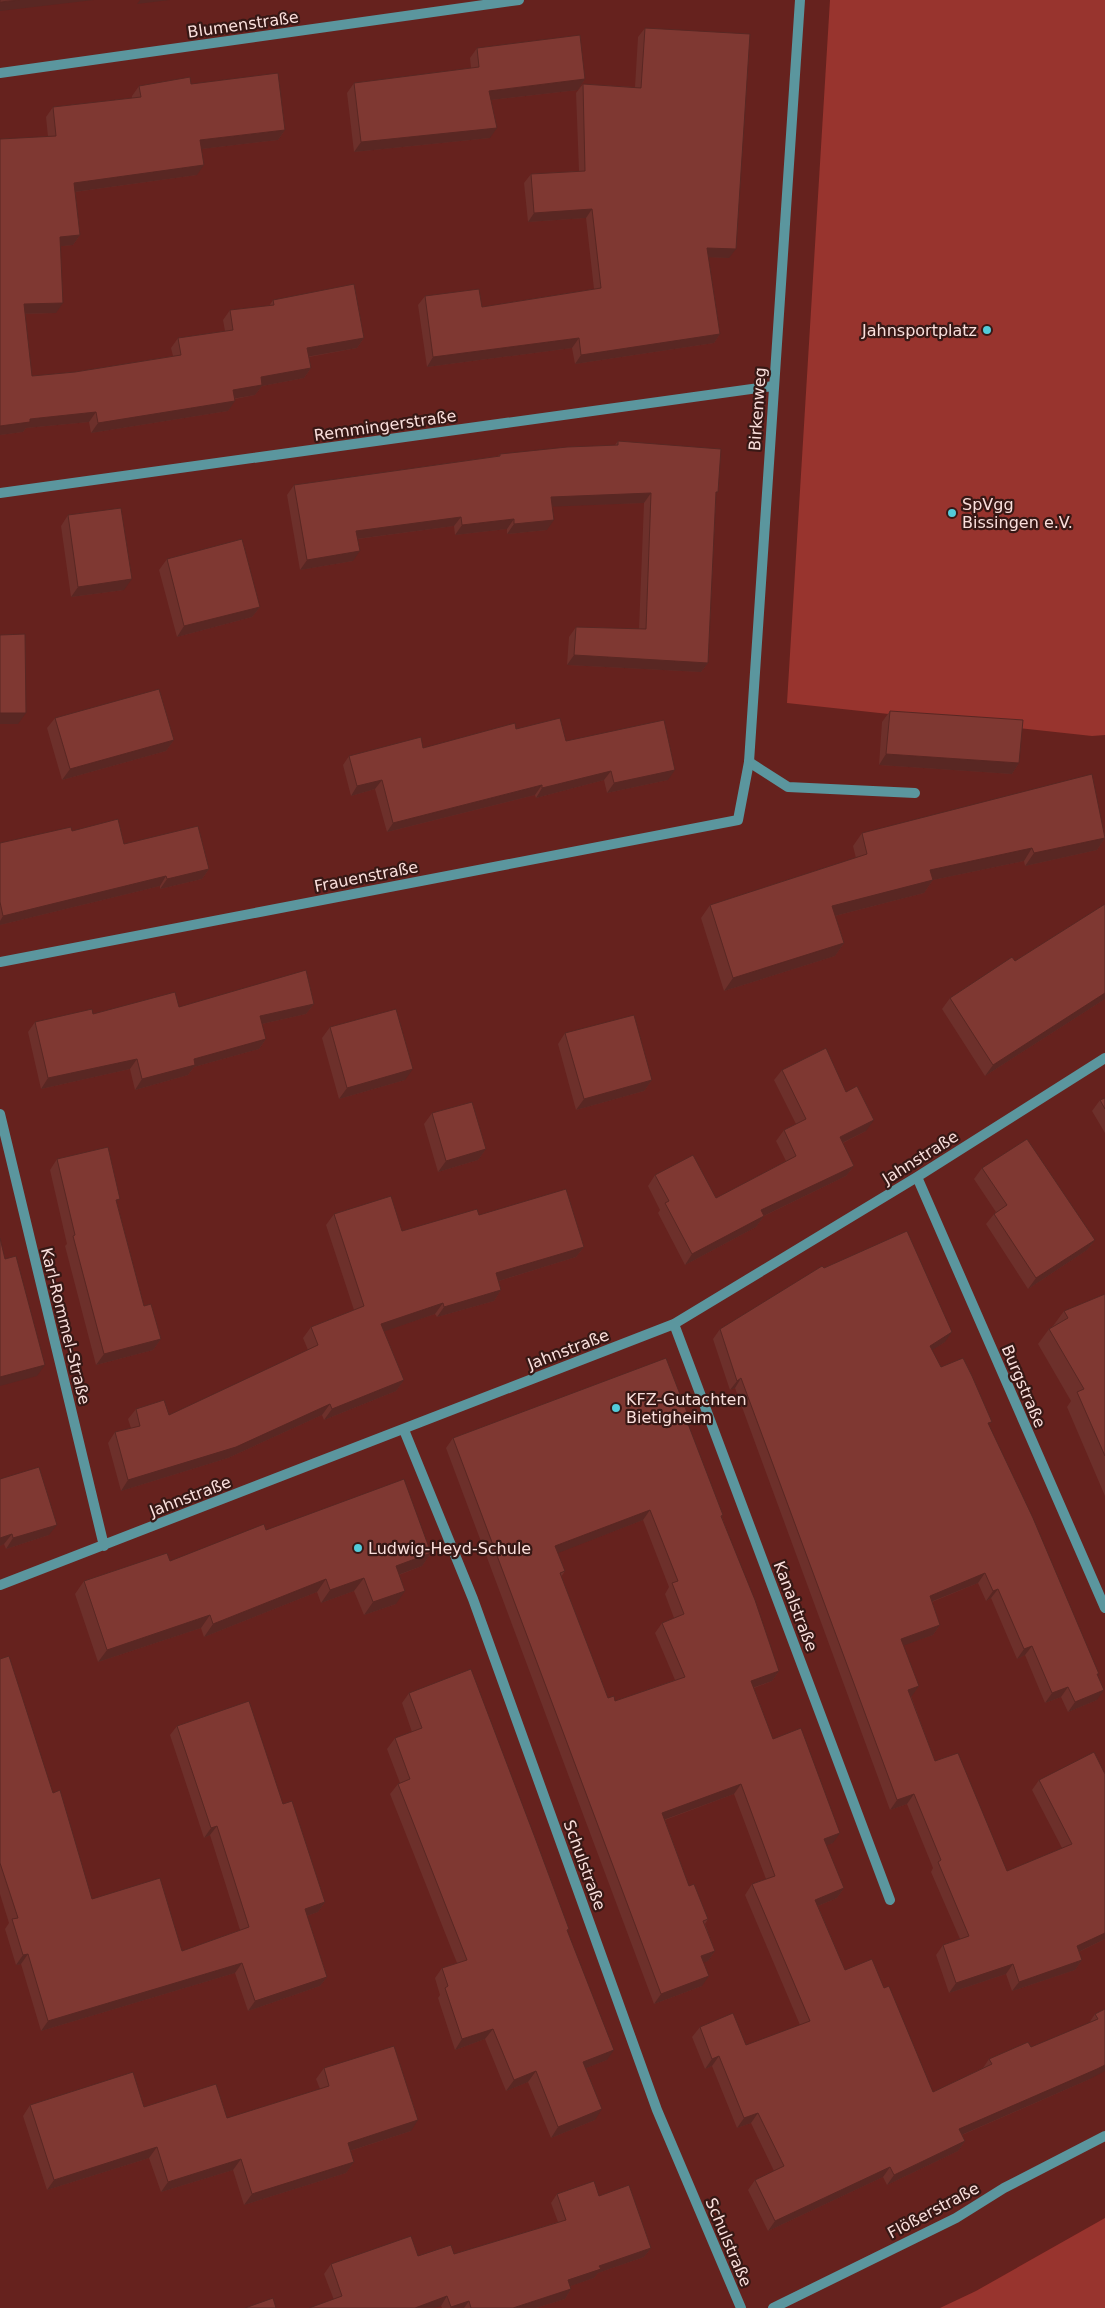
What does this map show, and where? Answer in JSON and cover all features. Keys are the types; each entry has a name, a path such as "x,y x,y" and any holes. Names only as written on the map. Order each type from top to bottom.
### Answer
{"street":[{"name":"Blumenstraße","path":"0,73 519,0"},
{"name":"Birkenweg","path":"738,820 749,762 800,0"},
{"name":"Remmingerstraße","path":"0,494 773,386"},
{"path":"749,762 788,787 915,793"},
{"name":"Frauenstraße","path":"0,962 738,820"},
{"name":"Jahnstraße","path":"0,1586 674,1324 917,1177 1105,1058"},
{"name":"Karl-Rommel-Straße","path":"0,1114 104,1546"},
{"name":"Burgstraße","path":"917,1177 1105,1608"},
{"name":"Kanalstraße","path":"674,1324 890,1900"},
{"name":"Schulstraße","path":"404,1430 473,1599 657,2110 741,2308"},
{"name":"Flößerstraße","path":"773,2308 956,2218 1004,2188 1105,2136"}],"shaded area":[{"name":"Jahnsportplatz","path":"830,0 1105,0 1105,735 1092,736 787,703"},
{"path":"1105,2218 1105,2308 940,2308 976,2291"}],"building":[{"path":"0,0 20,0 0,2"},
{"path":"645,28 750,34 736,249 707,248 720,334 581,355 579,338 433,357 425,296 479,289 482,307 601,288 592,209 534,213 531,174 585,171 583,84 641,88"},
{"path":"580,35 585,79 489,91 497,128 361,142 354,83 479,67 477,48"},
{"path":"278,73 285,130 200,140 204,165 74,183 80,235 60,237 63,303 24,304 32,376 75,372 181,355 178,338 233,330 230,310 274,305 273,300 354,284 364,338 307,348 311,368 261,377 262,385 233,390 235,401 98,423 96,412 30,419 30,422 0,426 0,139 56,136 53,107 141,97 139,86 190,77 191,84"},
{"path":"618,441 721,449 718,492 716,492 708,663 574,655 576,627 646,629 651,493 551,497 554,520 514,524 514,519 462,525 461,517 356,531 360,551 307,560 294,485 500,456 500,454 567,447 618,445"},
{"path":"121,508 132,579 78,587 68,515"},
{"path":"242,539 260,607 184,626 167,559"},
{"path":"25,634 26,713 0,713 0,635"},
{"path":"159,689 174,740 70,769 55,718"},
{"path":"890,711 1023,720 1019,763 886,754"},
{"path":"560,718 566,741 664,720 675,770 614,783 611,771 542,788 542,785 393,823 382,780 357,786 349,756 421,737 423,748 515,723 516,729"},
{"path":"1092,774 1105,838 1034,853 1032,848 930,870 933,880 832,906 844,943 733,978 710,905 867,854 862,833"},
{"path":"118,819 124,844 198,826 209,869 167,879 166,876 3,916 0,902 0,843 71,827 72,831"},
{"path":"1105,904 1105,993 993,1065 950,998 1012,957 1015,961"},
{"path":"306,970 314,1004 260,1016 266,1039 194,1059 195,1065 142,1079 137,1059 48,1078 35,1022 92,1009 93,1014 175,992 179,1007"},
{"path":"396,1009 413,1069 347,1088 330,1027"},
{"path":"634,1015 652,1080 584,1099 565,1033"},
{"path":"826,1048 846,1092 857,1086 874,1120 840,1137 854,1166 761,1210 764,1216 692,1254 665,1203 669,1201 655,1175 693,1155 716,1198 796,1156 784,1130 806,1119 782,1070"},
{"path":"1105,1098 1105,1109 1100,1100"},
{"path":"472,1102 486,1149 446,1161 432,1113"},
{"path":"1027,1139 1095,1240 1036,1278 994,1214 1007,1205 982,1168"},
{"path":"108,1147 120,1199 116,1200 144,1306 151,1304 161,1339 104,1354 73,1236 75,1235 57,1159"},
{"path":"566,1189 584,1247 496,1273 501,1290 444,1307 443,1303 381,1324 404,1380 332,1409 330,1404 236,1447 128,1480 115,1432 140,1426 136,1409 164,1400 169,1415 318,1345 311,1327 364,1306 334,1214 391,1196 402,1231 477,1209 479,1215"},
{"path":"907,1231 952,1332 930,1346 941,1367 963,1358 992,1422 988,1423 1033,1518 1104,1690 1075,1702 1068,1687 1052,1693 1032,1646 1024,1649 998,1589 993,1591 985,1573 930,1596 940,1625 901,1639 919,1686 908,1690 935,1761 958,1753 1007,1871 1072,1844 1039,1780 1094,1752 1105,1774 1105,1933 1077,1946 1082,1960 1019,1982 1013,1964 956,1983 943,1945 969,1936 938,1862 941,1860 914,1794 897,1800 741,1378 737,1381 720,1329 822,1266 824,1268"},
{"path":"0,1238 5,1259 16,1256 45,1365 0,1377"},
{"path":"1105,1294 1105,1456 1077,1392 1084,1389 1049,1329 1068,1318 1064,1311"},
{"path":"666,1358 688,1415 685,1416 723,1515 721,1516 755,1600 779,1671 751,1681 773,1739 801,1728 840,1833 824,1839 844,1888 815,1900 845,1970 872,1959 884,1988 889,1986 933,2092 992,2064 989,2059 1028,2042 1031,2047 1098,2019 1095,2014 1105,2009 1105,2065 959,2129 965,2141 894,2175 890,2167 775,2221 755,2180 784,2166 758,2113 744,2118 719,2056 712,2059 700,2027 733,2013 746,2045 810,2021 752,1884 775,1876 741,1784 662,1813 689,1886 694,1884 708,1919 703,1921 715,1951 701,1956 709,1976 661,1994 453,1438","holes":["650,1510 678,1581 672,1583 684,1614 662,1623 685,1677 615,1701 614,1696 608,1698 560,1573 565,1571 555,1546"]},
{"path":"39,1467 57,1525 13,1538 12,1534 0,1538 0,1479"},
{"path":"404,1479 431,1553 396,1566 405,1591 373,1602 364,1578 330,1590 326,1579 213,1624 210,1615 107,1650 84,1581 167,1553 170,1561 264,1524 266,1530"},
{"path":"9,1656 53,1793 60,1790 92,1899 160,1878 182,1951 249,1927 217,1826 211,1828 177,1726 249,1701 283,1804 292,1801 325,1902 305,1909 327,1977 255,2001 242,1963 48,2021 28,1954 23,1955 12,1919 18,1918 0,1863 0,1659"},
{"path":"471,1669 569,1929 567,1930 614,2050 583,2062 602,2109 558,2127 536,2071 514,2080 493,2029 462,2039 445,1988 448,1986 442,1968 467,1960 398,1784 410,1779 395,1738 422,1728 409,1693"},
{"path":"394,2046 418,2120 348,2143 354,2162 252,2194 241,2159 168,2182 157,2147 54,2180 30,2105 133,2072 144,2107 216,2084 227,2118 329,2086 324,2068"},
{"path":"594,2181 599,2196 629,2185 651,2248 599,2266 601,2269 568,2280 571,2289 513,2308 471,2308 469,2301 451,2307 447,2296 415,2308 309,2308 342,2296 331,2264 411,2236 418,2256 451,2245 454,2254 566,2220 557,2194"},
{"path":"273,2298 276,2308 245,2308"}],"place":[{"name":"Jahnsportplatz","path":"987,330"},
{"name":"SpVgg Bissingen e.V.","path":"952,513"},
{"name":"KFZ-Gutachten Bietigheim","path":"616,1408"},
{"name":"Ludwig-Heyd-Schule","path":"358,1548"}]}
